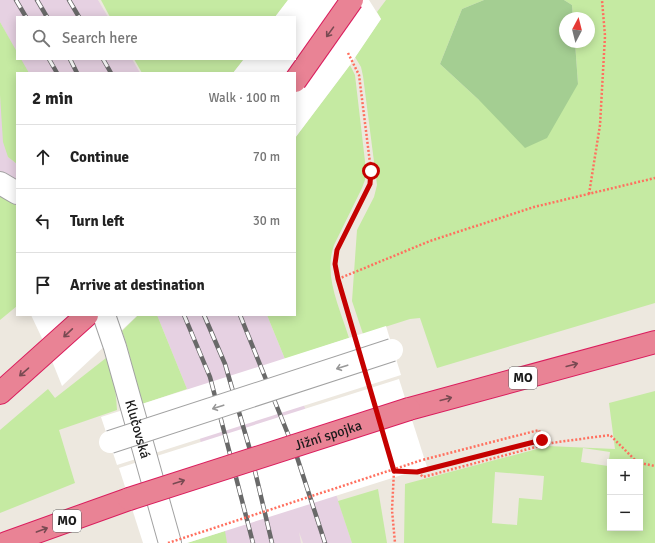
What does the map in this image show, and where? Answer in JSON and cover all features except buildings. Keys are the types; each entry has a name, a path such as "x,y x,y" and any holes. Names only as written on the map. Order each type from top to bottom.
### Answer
{"highway":[{"path":"296,80 352,0"},
{"path":"0,393 86,316"},
{"name":"Jižní spojka","path":"6,543 129,499 409,409 649,345"}],"lane":[{"path":"0,183 16,191"},
{"name":"Klučovská","path":"104,316 115,347 169,543"},
{"path":"110,442 392,350"}],"path":[{"path":"589,194 600,125 605,36 602,0"},
{"path":"346,48 359,75 371,171 370,184 337,250 335,264 355,338"},
{"path":"338,279 430,241 534,208 655,178"},
{"path":"169,543 422,460 539,430 542,440 417,472 394,471"},
{"path":"417,472 423,477 551,443 610,435 635,459"},
{"path":"385,442 394,471 392,510 395,543"},
{"path":"643,464 655,466"}],"shaded area":[{"path":"0,0 98,0 107,16 16,16 16,51 0,22"},
{"path":"21,60 133,60 139,72 27,72"},
{"path":"0,95 8,157 16,163 16,205 0,195"},
{"path":"157,316 267,316 320,445 352,543 303,543 299,532 301,543 227,543 187,389"}],"green space":[{"path":"101,0 288,0 276,16 109,16"},
{"path":"386,0 484,0 462,9 440,64 479,100 578,84 575,48 595,48 595,12 573,12 572,5 564,0 655,0 655,303 437,368 420,318 410,319 363,334 352,301 357,230 374,197 377,185 363,76 361,67 355,57 381,19 377,12"},
{"path":"484,0 564,0 572,5 573,12 559,12 559,48 575,48 578,84 547,138 525,148 479,100 440,64 462,9"},
{"path":"0,22 16,50 16,60 22,60 28,72 16,72 16,163 8,157 3,142 0,95"},
{"path":"135,60 243,60 234,72 141,72"},
{"path":"350,65 355,75 366,170 362,188 334,245 330,268 337,304 349,338 285,359 267,316 296,316 296,137"},
{"path":"0,195 16,205 16,307 0,320"},
{"path":"137,316 157,316 187,389 139,405 130,358 122,331"},
{"path":"106,358 114,383 117,410 59,430 75,483 0,513 0,430 48,389 55,398"},
{"path":"655,391 655,543 404,543 405,484 548,446 615,449 609,403","holes":["495,472 544,476 542,500 519,498 517,525 492,523"]},
{"path":"378,489 387,543 352,543 338,501"},
{"path":"225,531 227,543 187,543"}],"pier":[{"path":"288,0 369,0 381,19 350,65 296,137 296,72 234,72 243,60 296,60 296,16 276,16"},
{"path":"31,316 137,316 62,386"},
{"path":"386,326 401,375 117,465 101,417"},
{"path":"399,379 427,467 187,543 143,543 119,468"}],"railway":[{"path":"16,0 25,16"},
{"path":"37,0 46,16"},
{"path":"69,0 78,16"},
{"path":"50,60 56,72"},
{"path":"70,60 76,72"},
{"path":"104,60 110,72"},
{"path":"184,316 210,377 253,543"},
{"path":"204,316 225,364 250,450 272,543"},
{"path":"240,316 296,454 325,543"}],"route":[{"path":"371,171 370,184 337,250 335,264 338,279 394,471 417,472 542,440"}]}
